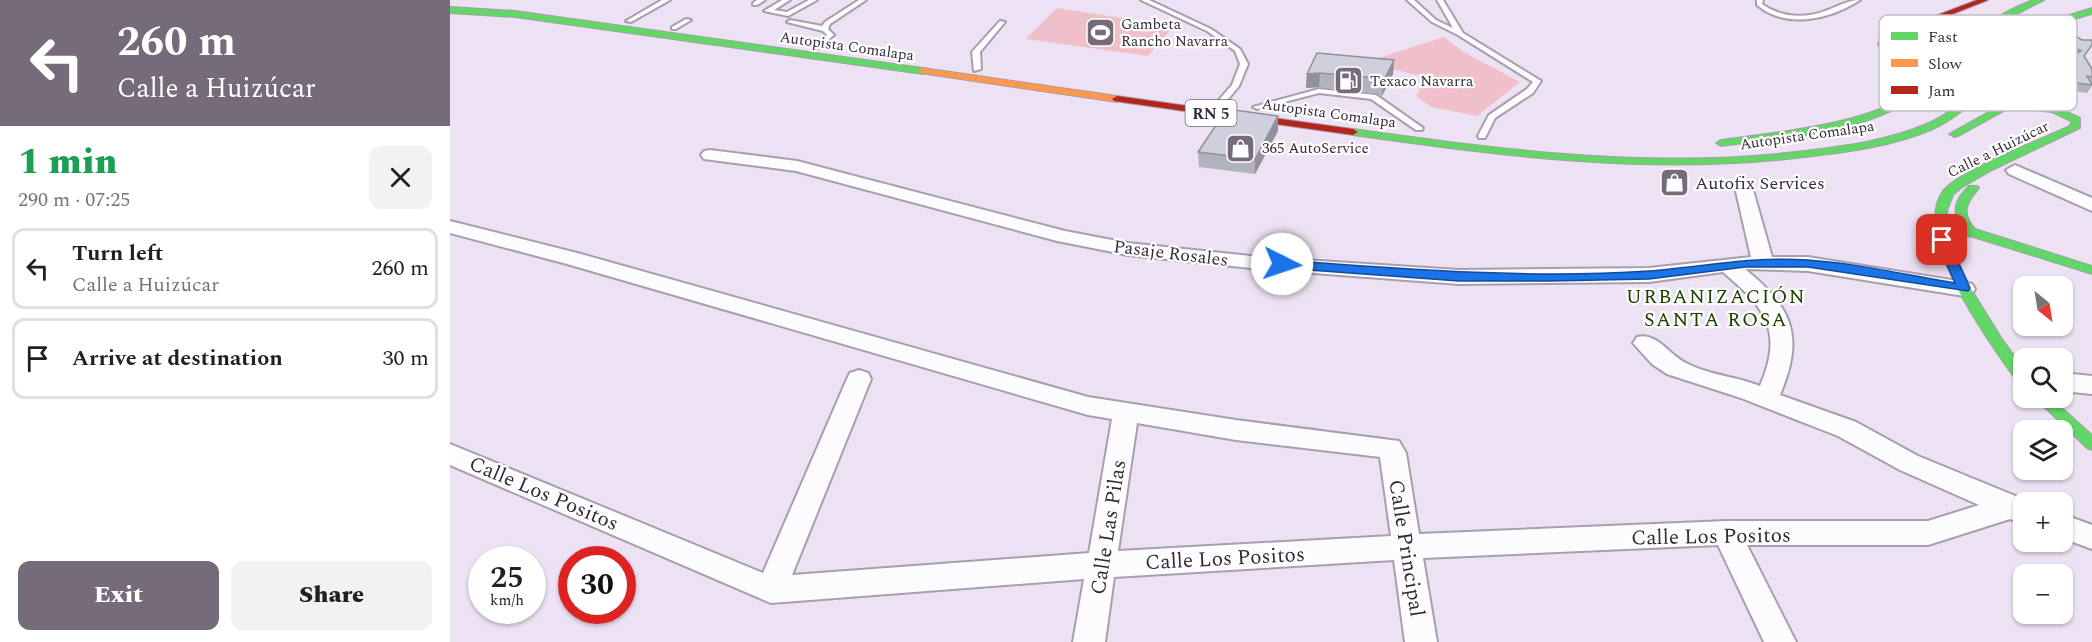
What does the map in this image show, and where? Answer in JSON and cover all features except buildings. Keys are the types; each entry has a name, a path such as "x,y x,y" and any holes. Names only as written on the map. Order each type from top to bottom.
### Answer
{"main road":[{"path":"1945,15 1984,0"},
{"path":"1968,15 2006,0"},
{"path":"2004,15 2021,6 2040,0"},
{"path":"2041,15 2084,0"},
{"name":"Autopista Comalapa","path":"450,2 507,4 1257,107 1586,149 1666,153 1800,144 1880,126"},
{"name":"Autopista Comalapa","path":"450,9 515,15 1496,153 1645,164 1725,163 1788,158 1885,141 1926,130 1960,111"},
{"name":"Autopista Comalapa","path":"2077,16 2092,10"},
{"path":"2077,31 2092,25"},
{"path":"2077,109 2092,115"},
{"path":"1703,145 1810,130 1879,111"},
{"path":"1941,139 2000,111"},
{"name":"Calle a Huizúcar","path":"2013,364 1964,288 1942,240 1940,212 1948,193 1959,184 2075,128 2076,120 2061,111"},
{"path":"1482,136 1505,137"},
{"name":"Calle a Huizúcar","path":"1967,228 1957,213 1964,196 1972,188 2086,138"},
{"path":"1496,153 1620,172 1688,174 1818,167 1896,153"},
{"path":"1942,204 1950,216 1967,228 2092,270"},
{"path":"1942,240 1967,228"},
{"path":"2053,408 2092,444"}],"street":[{"name":"Pasaje Rosales","path":"710,155 797,166 1064,237 1128,249 1260,262 1459,277 1649,275 1763,263 1808,264 1964,288"},
{"path":"2015,170 2092,206"},
{"path":"1744,187 1763,263"},
{"path":"450,227 574,259 1054,396 1126,412"},
{"path":"1728,266 1760,292 1779,316 1784,338 1781,369 1766,400"},
{"path":"1645,344 1658,358 1677,371 1707,382 1748,389 1766,400 1847,429 1909,463 2013,507"},
{"path":"771,590 859,380"},
{"path":"2073,383 2092,384"},
{"name":"Calle Principal","path":"1126,412 1236,430 1384,446 1393,453 1405,547 1421,642"},
{"name":"Calle Las Pilas","path":"1089,642 1126,412"},
{"name":"Calle Los Positos","path":"450,454 771,590 1103,565 1405,547 1726,533 1928,533 2013,510"},
{"path":"2073,530 2092,537"},
{"path":"1726,533 1780,642"}],"lane":[{"path":"629,21 667,0"},
{"path":"787,0 767,11 788,14 814,0"},
{"path":"825,29 827,23 863,0"},
{"path":"1144,0 1209,30 1238,50 1244,64 1235,86 1221,102"},
{"path":"1410,0 1434,21 1460,34 1537,81 1530,91 1492,117 1482,136"},
{"path":"1440,0 1460,34"},
{"path":"1760,0 1759,4 1775,13 1791,18 1814,19 1857,0"},
{"path":"1434,21 1452,18"},
{"path":"674,28 688,20"},
{"path":"790,22 825,29 831,35 816,47"},
{"path":"977,69 976,52 1002,22"},
{"path":"1257,107 1320,91 1373,97 1419,128"}],"shaded area":[{"name":"Gambeta Rancho Navarra","path":"1057,8 1174,26 1148,56 1026,39"},
{"path":"1444,37 1462,51 1520,82 1477,116 1431,107 1416,96 1423,83 1420,76 1366,62"}],"traffic: fast":[{"path":"2006,15 2040,0"},
{"path":"450,10 515,14 923,71"},
{"path":"2077,15 2092,11"},
{"path":"1721,143 1800,132 1865,117 1880,111"},
{"path":"1353,132 1529,155 1588,160 1705,163 1823,152 1877,142 1929,127 1958,111"},
{"path":"1954,134 1996,111"},
{"path":"2013,365 1964,289 1942,234 1941,211 1948,193 1957,185 2008,158 2075,128 2076,120 2058,111"},
{"path":"1971,232 1963,220 1960,209 1963,199 1973,188"},
{"path":"1951,235 1971,232 2092,270"},
{"path":"2053,408 2092,444"}],"traffic: slow":[{"path":"923,71 1117,99"}],"traffic: jam":[{"path":"1945,15 1984,0"},
{"path":"1117,99 1353,132"}],"place":[{"name":"Gambeta Rancho Navarra","path":"1100,33"},
{"name":"Texaco Navarra","path":"1349,81"},
{"name":"365 AutoService","path":"1241,148"},
{"name":"Autofix Services","path":"1674,183"}],"district":[{"name":"URBANIZACIÓN SANTA ROSA","path":"1716,308"}],"route":[{"path":"1282,264 1459,277 1649,275 1745,263 1808,264 1860,270 1964,288 1942,240"}]}
